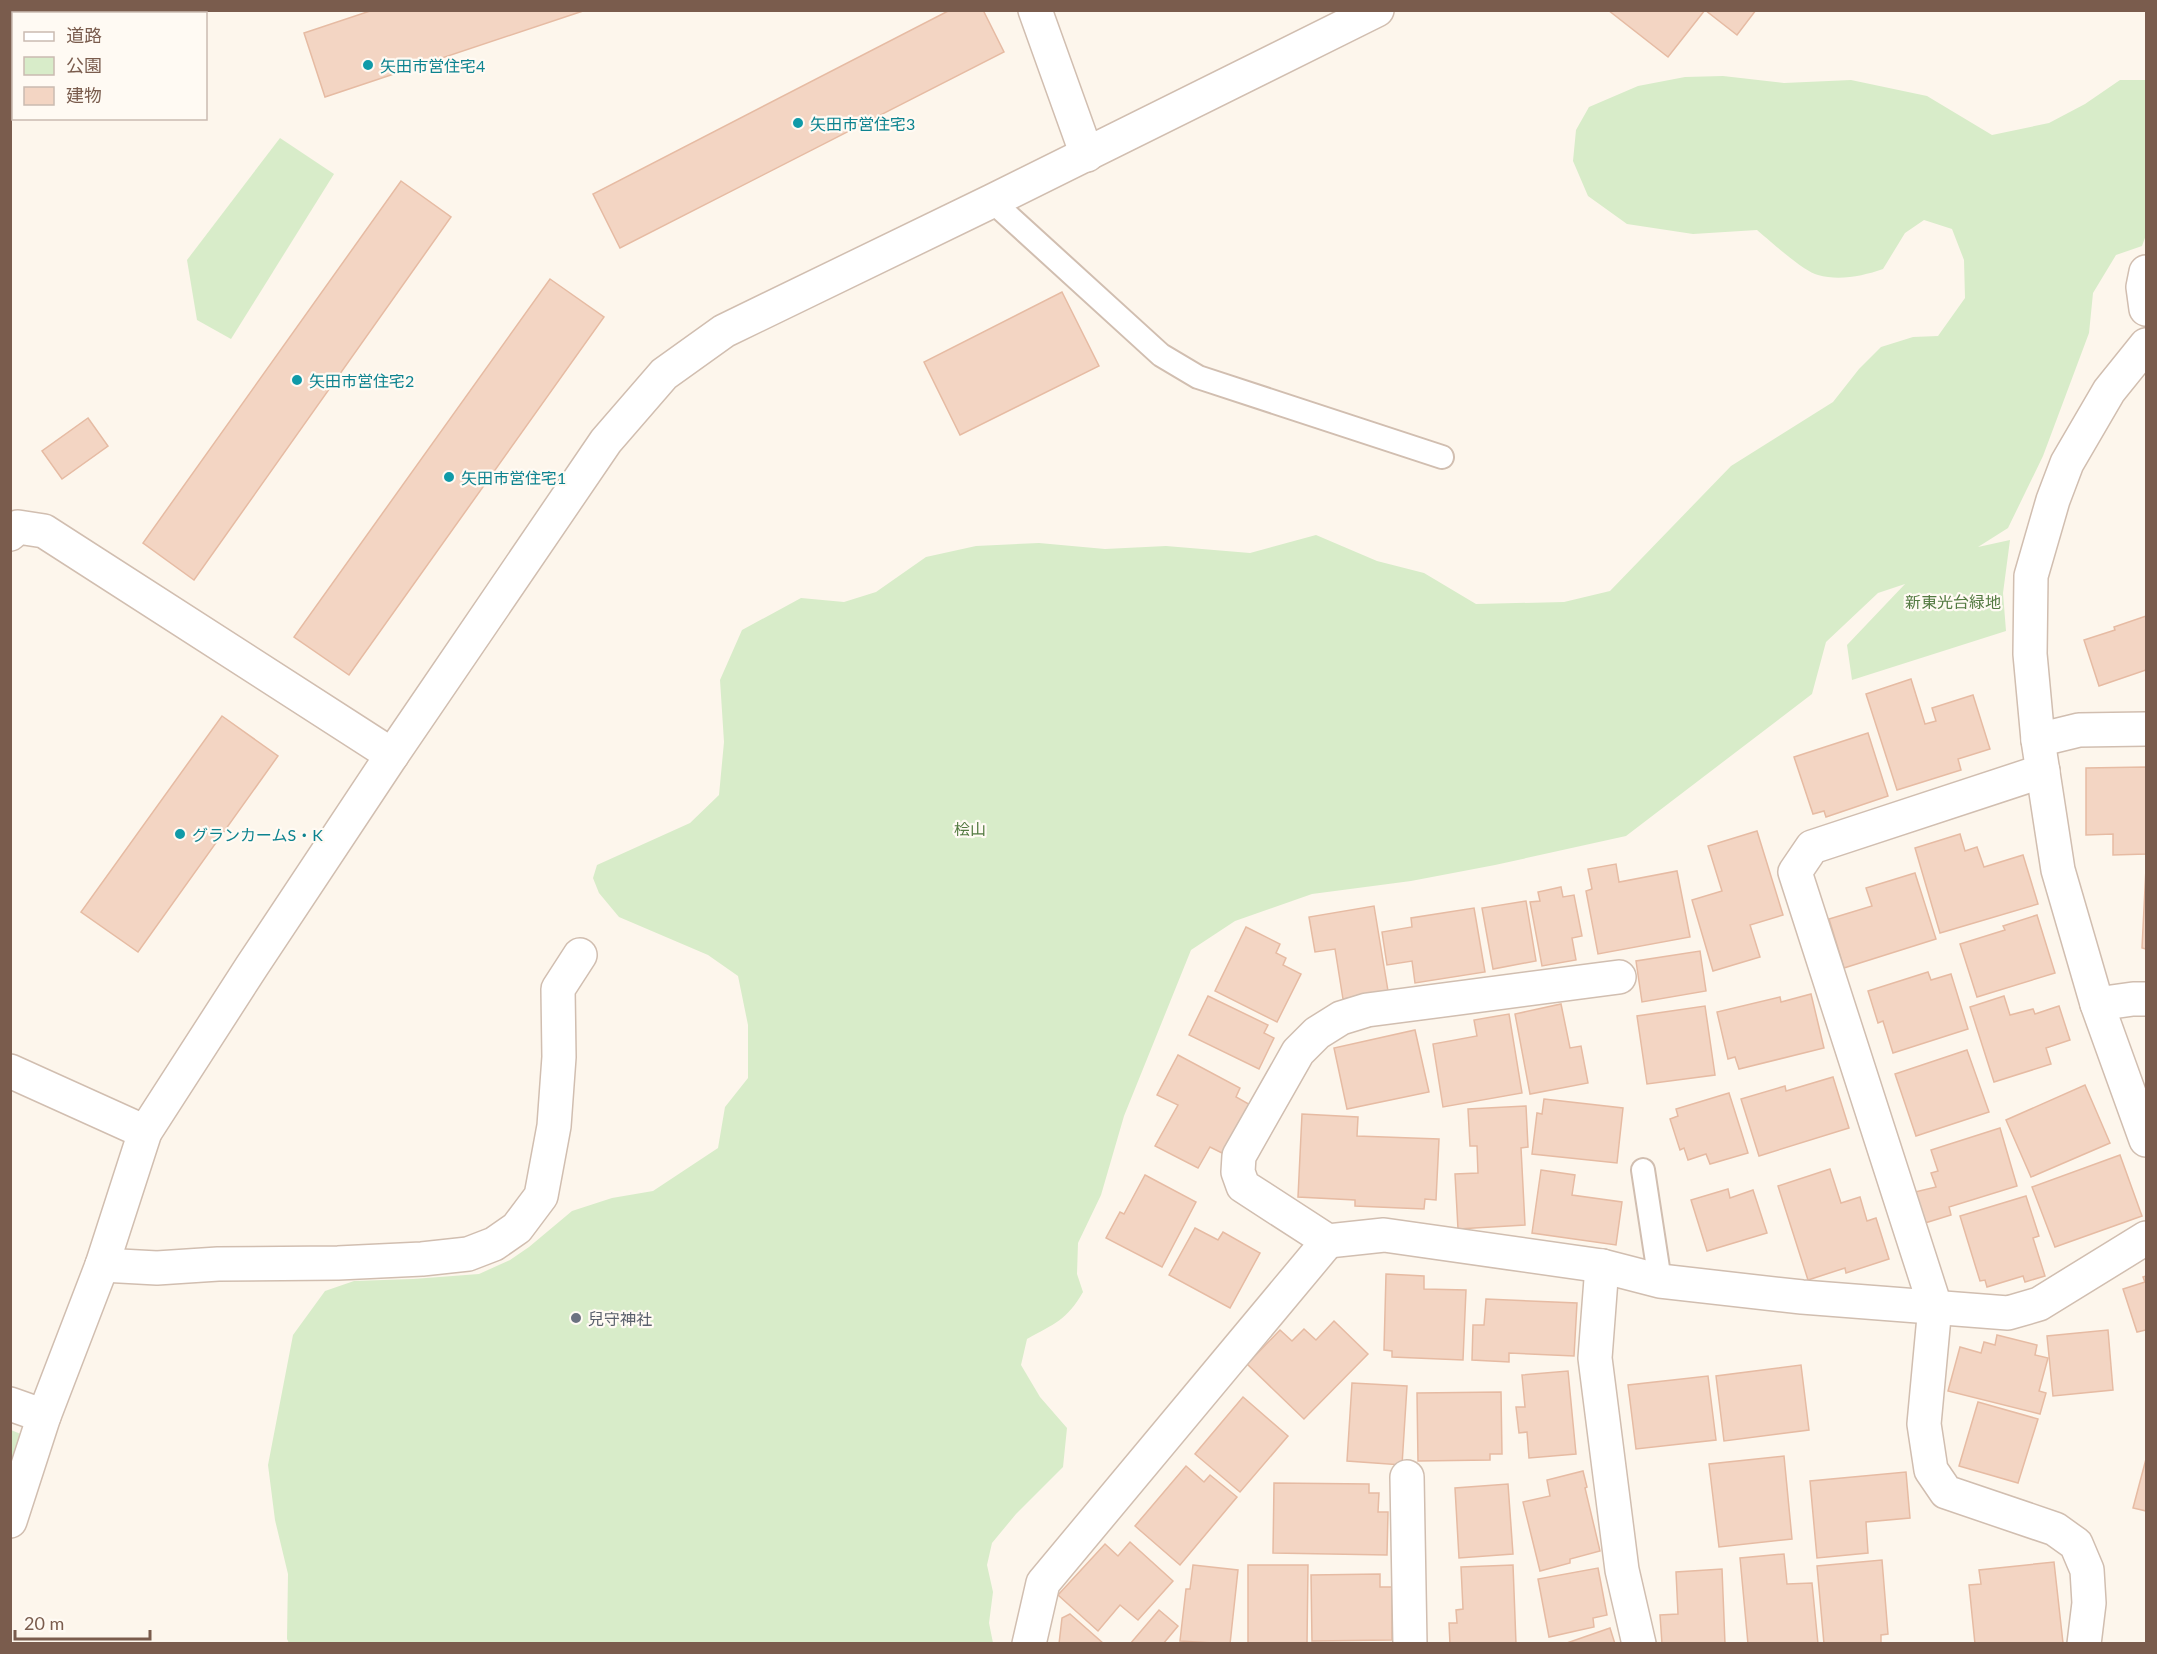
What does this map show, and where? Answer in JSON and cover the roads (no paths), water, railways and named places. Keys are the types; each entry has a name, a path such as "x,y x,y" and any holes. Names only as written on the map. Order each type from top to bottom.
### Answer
{"street":[{"path":"1035,10 1087,154"},
{"path":"10,1521 44,1416 102,1265 145,1132 392,755 606,441 664,374 724,331 1377,10"},
{"path":"2146,272 2143,287 2146,309"},
{"path":"2146,345 2109,391 2067,463 2053,500 2031,576 2031,654 2040,756 2058,870 2097,1004 2146,1140"},
{"path":"10,534 18,527 44,531 392,755"},
{"path":"2084,1644 2089,1603 2087,1570 2076,1544 2055,1529 1946,1492 1931,1470 1924,1424 1935,1306 1795,872 1812,847 2040,756 2079,730 2146,729"},
{"path":"102,1265 157,1268 218,1264 338,1263 422,1259 468,1254 494,1244 517,1228 541,1196 554,1126 559,1057 558,989 580,955"},
{"path":"1619,977 1367,1010 1341,1018 1317,1033 1298,1052 1292,1062 1239,1156 1238,1172 1243,1186 1328,1241 1384,1235 1602,1266 1659,1281 1802,1297 2008,1313 2039,1304 2146,1238"},
{"path":"2097,1004 2146,999"},
{"path":"10,1071 145,1132"},
{"path":"1029,1644 1043,1583 1328,1241"},
{"path":"1602,1266 1595,1358 1622,1570 1640,1644"},
{"path":"10,1404 44,1416"},
{"path":"1407,1477 1410,1644"}],"lane":[{"path":"992,201 1161,355 1198,377 1442,457"},
{"path":"1643,1170 1659,1281"}],"place":[{"name":"矢田市営住宅4","path":"368,65"},
{"name":"矢田市営住宅3","path":"798,123"},
{"name":"矢田市営住宅2","path":"297,380"},
{"name":"矢田市営住宅1","path":"449,477"},
{"name":"グランカームS・K","path":"180,834"},
{"name":"兒守神社","path":"576,1318"}],"park label":[{"name":"新東光台緑地","path":"1953,601"},
{"name":"桧山","path":"970,828"}]}
